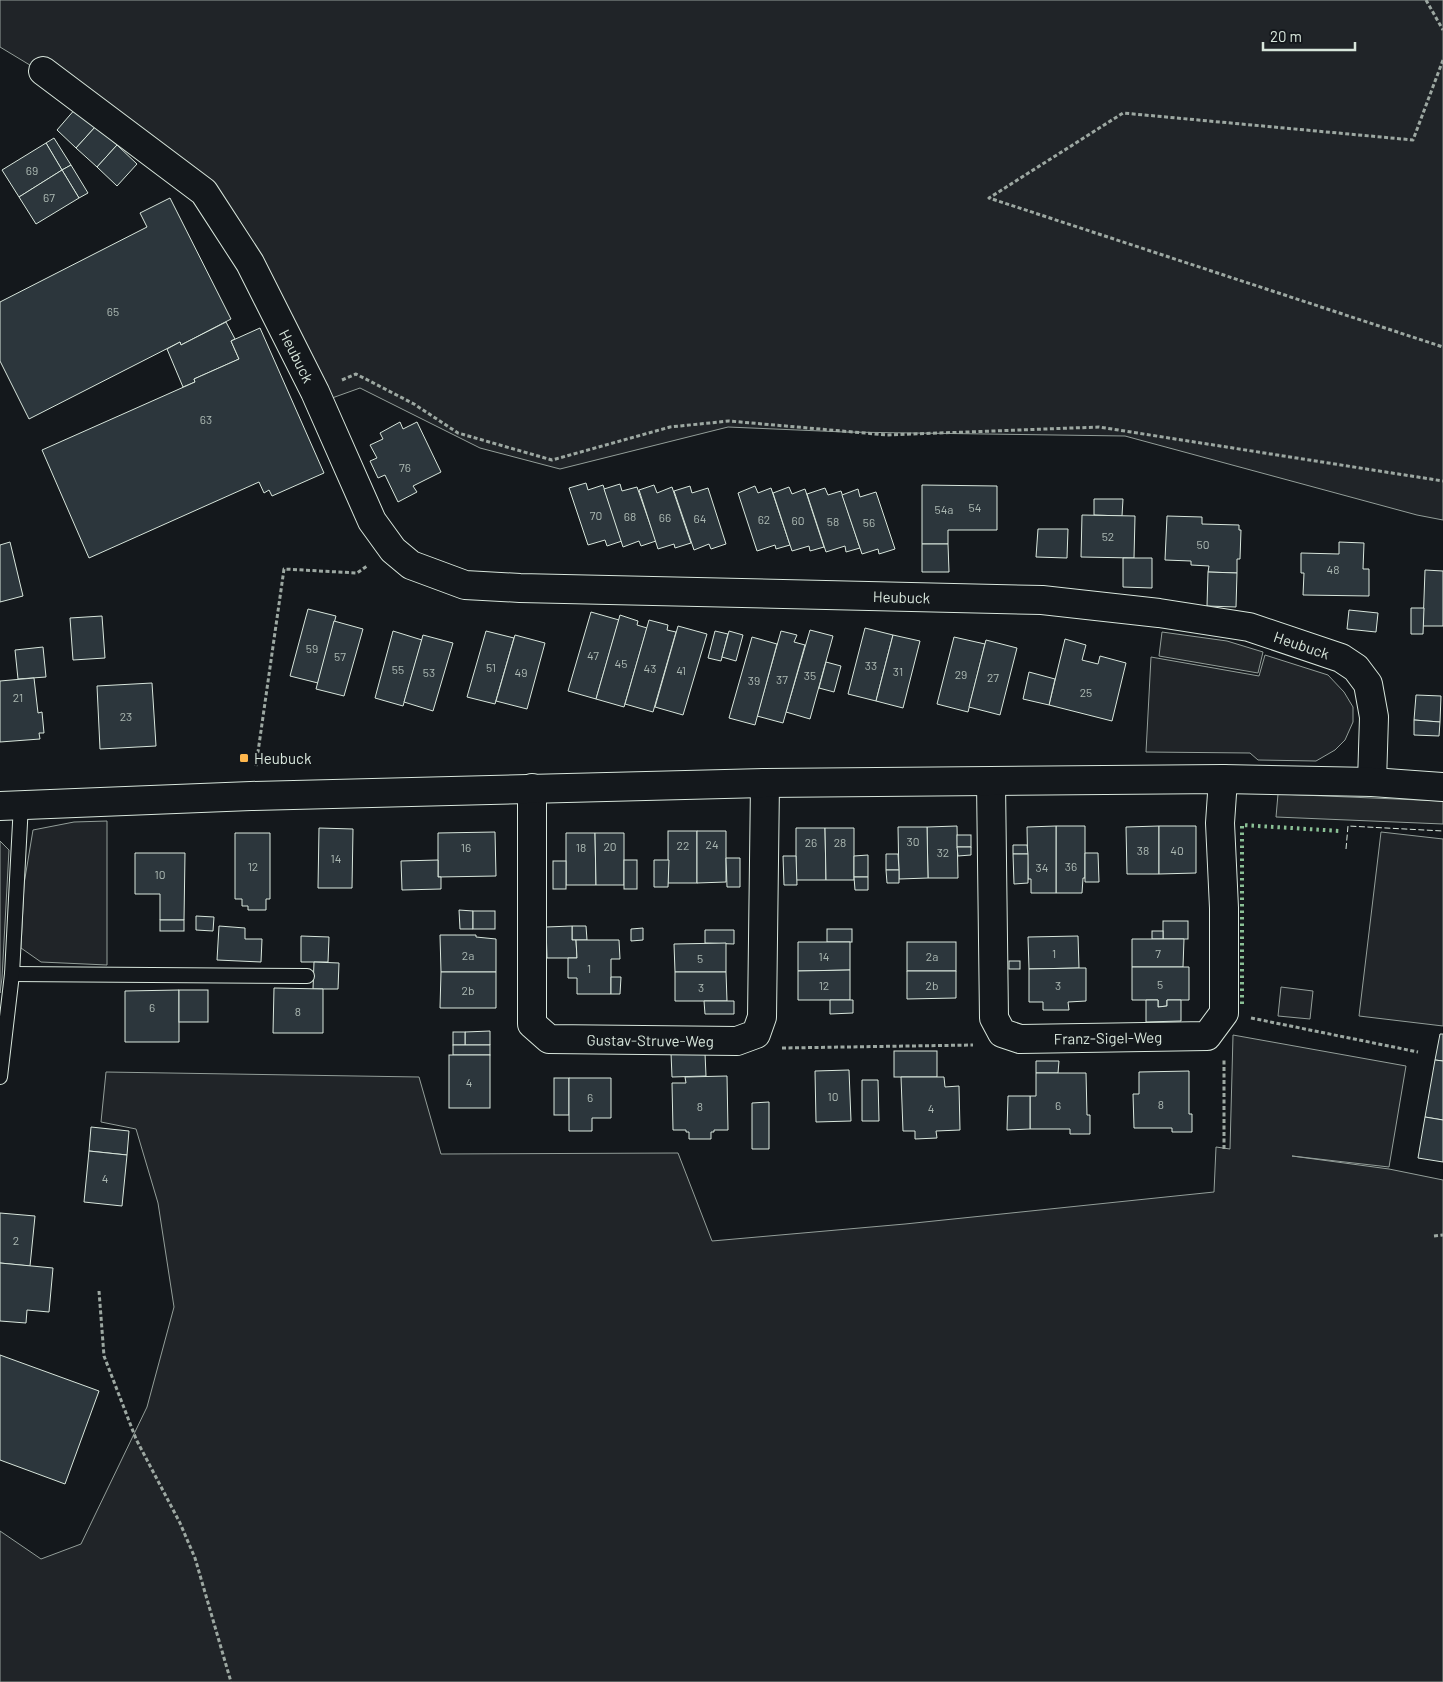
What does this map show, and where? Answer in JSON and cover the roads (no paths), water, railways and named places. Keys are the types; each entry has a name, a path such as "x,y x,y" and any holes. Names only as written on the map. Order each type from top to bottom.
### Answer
{"street":[{"name":"Heubuck","path":"43,71 204,192 250,263 315,392 372,521 393,550 411,566 465,585 520,588 1042,600 1160,613 1249,628 1342,658 1356,668 1368,684 1374,717 1372,782"},
{"path":"10,805 251,796 765,783 1223,779 1372,782 1443,786"},
{"name":"Franz-Sigel-Weg","path":"990,782 994,1018 1002,1033 1020,1040 1207,1036 1218,1021 1224,908 1220,823 1223,779"},
{"name":"Gustav-Struve-Weg","path":"532,788 532,1024 549,1039 737,1041 756,1034 762,1018 765,783"}],"lane":[{"path":"0,1078 12,974 10,805"},
{"path":"12,974 307,976"}],"place":[{"name":"Heubuck","path":"244,758"}]}
